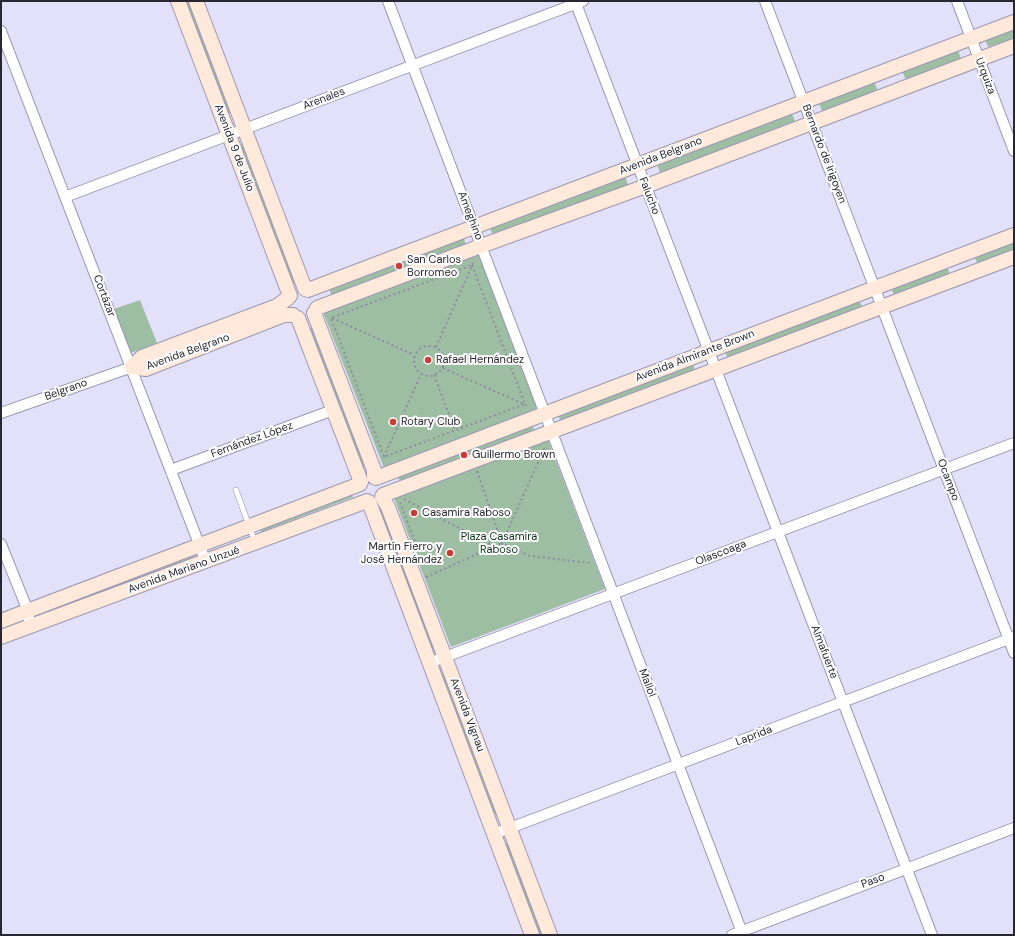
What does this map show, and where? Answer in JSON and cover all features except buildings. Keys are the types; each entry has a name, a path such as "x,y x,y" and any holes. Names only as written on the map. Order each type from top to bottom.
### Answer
{"main road":[{"name":"Avenida 9 de Julio","path":"178,1 289,297"},
{"name":"Avenida 9 de Julio","path":"196,1 307,290"},
{"name":"Avenida Belgrano","path":"307,290 1014,22"},
{"name":"Avenida Belgrano","path":"315,311 481,246 646,186 1014,46"},
{"name":"Avenida Almirante Brown","path":"369,480 1014,234"},
{"name":"Avenida Almirante Brown","path":"378,497 551,430 1014,257"},
{"path":"307,290 298,289 289,297 288,309 296,317 333,410 369,480 384,487 378,497 360,494 369,480 374,470 315,311 317,299 315,295 307,290"},
{"name":"Avenida Belgrano","path":"214,336 277,306 289,297"},
{"path":"296,317 307,318 315,311"},
{"name":"Avenida Belgrano","path":"132,367 142,357 284,315 296,317"},
{"name":"Avenida Mariano Unzué","path":"1,621 369,480"},
{"name":"Avenida Mariano Unzué","path":"1,638 30,626 256,544 378,497"},
{"name":"Avenida Vignau","path":"378,497 388,508 550,935"},
{"name":"Avenida Vignau","path":"378,497 429,663 532,935"}],"street":[{"name":"Ameghino","path":"388,1 551,430"},
{"name":"Bernardo de Irigoyen","path":"765,1 882,307"},
{"name":"Urquiza","path":"957,1 1014,151"},
{"name":"Arenales","path":"65,197 245,130 578,2"},
{"name":"Falucho","path":"578,2 638,165 716,369"},
{"name":"Cortázar","path":"1,31 206,562"},
{"name":"Ocampo","path":"882,307 1011,638 1014,653"},
{"name":"Belgrano","path":"1,413 132,367"},
{"name":"Almafuerte","path":"716,369 932,935"},
{"name":"Fernández López","path":"171,470 333,410"},
{"name":"Mallol","path":"551,430 678,765 739,934"},
{"name":"Olascoaga","path":"429,663 1014,443"},
{"path":"1,544 28,611 30,626"},
{"name":"Laprida","path":"494,834 1011,638"},
{"name":"Paso","path":"739,934 1014,828"}],"lane":[{"path":"236,490 256,544"}],"path":[{"path":"436,347 481,246"},
{"path":"331,318 472,265"},
{"path":"472,265 525,404"},
{"path":"315,311 414,355"},
{"path":"331,318 384,457"},
{"path":"426,346 436,347 445,358 443,368 434,376 421,374 414,366 414,355 417,351 426,346"},
{"path":"443,368 545,414"},
{"path":"369,480 384,457 421,374"},
{"path":"434,376 455,431"},
{"path":"384,457 525,404"},
{"path":"416,582 502,544 551,430"},
{"path":"474,461 502,544 530,556 602,564"},
{"path":"378,497 495,547"}],"green space":[{"path":"184,1 193,1 234,112 227,114"},
{"path":"1014,28 1014,38 988,47 985,39"},
{"path":"958,50 961,59 906,80 902,71"},
{"path":"874,82 878,91 822,111 819,103"},
{"path":"791,112 795,121 660,173 657,164"},
{"path":"245,143 297,283 290,286 237,146"},
{"path":"625,175 628,185 494,237 490,228"},
{"path":"463,236 466,245 332,297 329,288"},
{"path":"1014,241 1014,251 978,265 974,256"},
{"path":"477,249 539,411 384,468 323,312"},
{"path":"947,266 950,275 894,296 891,287"},
{"path":"140,300 157,343 131,353 114,309"},
{"path":"859,300 863,309 729,361 725,352"},
{"path":"315,326 367,466 360,469 308,329"},
{"path":"692,361 695,370 561,422 557,413"},
{"path":"531,423 535,432 401,484 397,475"},
{"name":"Plaza Casamira Raboso","path":"548,440 605,589 451,647 394,498"},
{"path":"352,495 353,497 261,532 261,529"},
{"path":"385,508 437,647 429,650 377,510"},
{"path":"195,554 196,556 45,613 44,611"},
{"path":"447,673 499,813 491,816 439,676"},
{"path":"512,842 547,935 538,935 505,844"}],"place":[{"name":"San Carlos Borromeo","path":"399,266"},
{"name":"Rafael Hernández","path":"428,360"},
{"name":"Rotary Club","path":"393,422"},
{"name":"Guillermo Brown","path":"464,455"},
{"name":"Casamira Raboso","path":"414,513"},
{"name":"Martín Fierro y José Hernández","path":"450,553"}]}
